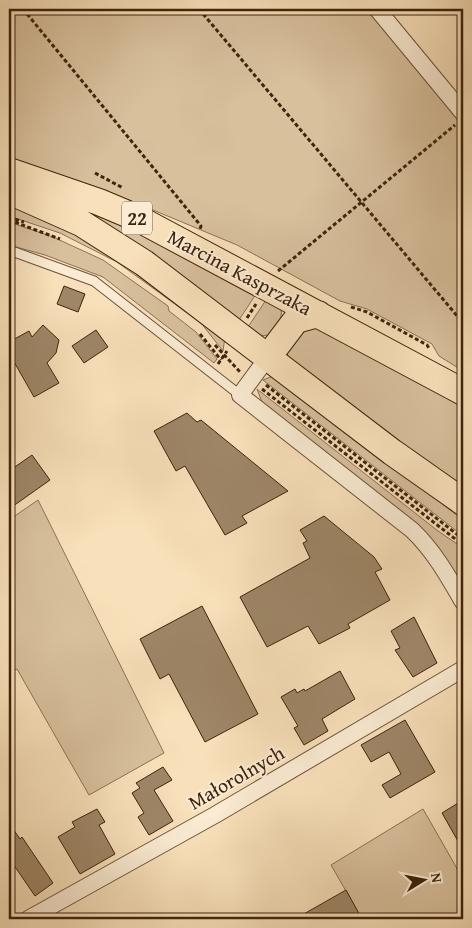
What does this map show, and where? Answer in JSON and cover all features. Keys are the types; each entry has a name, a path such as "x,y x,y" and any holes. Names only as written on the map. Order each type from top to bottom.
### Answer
{"main road":[{"name":"Marcina Kasprzaka","path":"9,171 137,218 463,392"},
{"name":"Marcina Kasprzaka","path":"9,190 81,224 120,247 175,286 260,373 392,452 463,502"},
{"path":"260,373 292,323 301,317 318,314"}],"street":[{"path":"377,9 460,119"},
{"path":"260,373 240,395 412,530 426,543 440,562 463,602"},
{"name":"Małorolnych","path":"28,919 215,815 463,669"}],"lane":[{"path":"9,250 94,281 240,395"}],"path":[{"path":"23,9 201,226 200,229"},
{"path":"199,9 463,323"},
{"path":"282,268 460,119"},
{"path":"9,220 65,241"},
{"path":"198,330 221,360"},
{"path":"227,352 260,373 463,539"},
{"path":"260,373 463,545"}],"shaded area":[{"path":"9,9 367,9 463,126 463,371 439,356 432,344 367,309 340,301 237,245 129,200 9,159"},
{"path":"51,196 104,214 256,294 239,320"},
{"path":"9,202 49,219 104,249 225,337 223,351 201,323 117,262 60,233 9,216"},
{"path":"9,222 53,237 103,260 168,306 169,311 196,332 217,359 214,363 103,277 45,255 9,245"},
{"path":"266,300 281,309 281,317 269,335 259,336 248,327"},
{"path":"307,324 422,383 463,408 463,491 288,360 287,348"},
{"path":"273,376 284,382 463,520 463,536 263,380"},
{"path":"257,389 438,531 463,548 463,589 438,548 262,402"},
{"path":"38,500 164,753 89,795 17,669 9,673 9,520"},
{"path":"423,809 463,879 463,919 362,919 331,865"}],"building":[{"path":"64,286 85,294 78,312 57,304"},
{"path":"43,325 59,340 56,353 47,363 59,383 34,397 9,353 9,342 29,331 32,337"},
{"path":"96,330 108,347 84,363 72,346"},
{"path":"187,413 197,422 201,420 288,491 242,516 247,523 225,535 185,466 176,471 154,431"},
{"path":"32,455 50,480 9,509 9,471"},
{"path":"324,516 374,557 382,569 375,572 390,600 348,624 350,628 319,644 308,626 267,647 240,597 310,558 303,543 307,541 300,530"},
{"path":"202,606 258,714 205,742 169,674 160,679 140,639"},
{"path":"414,617 437,663 413,677 395,650 400,648 391,631"},
{"path":"340,671 355,699 322,719 328,731 304,745 294,728 298,726 281,697 295,689 297,693 304,689 305,691"},
{"path":"405,720 435,772 390,798 382,785 401,774 389,752 371,762 361,745"},
{"path":"163,767 172,780 154,790 173,821 149,835 138,817 144,813 132,793 140,788 136,783"},
{"path":"463,800 463,850 442,813"},
{"path":"97,809 105,822 99,825 115,854 80,874 58,837 75,827 72,822"},
{"path":"9,823 20,839 22,837 53,883 35,896 9,858"},
{"path":"346,890 362,919 295,919"}]}
